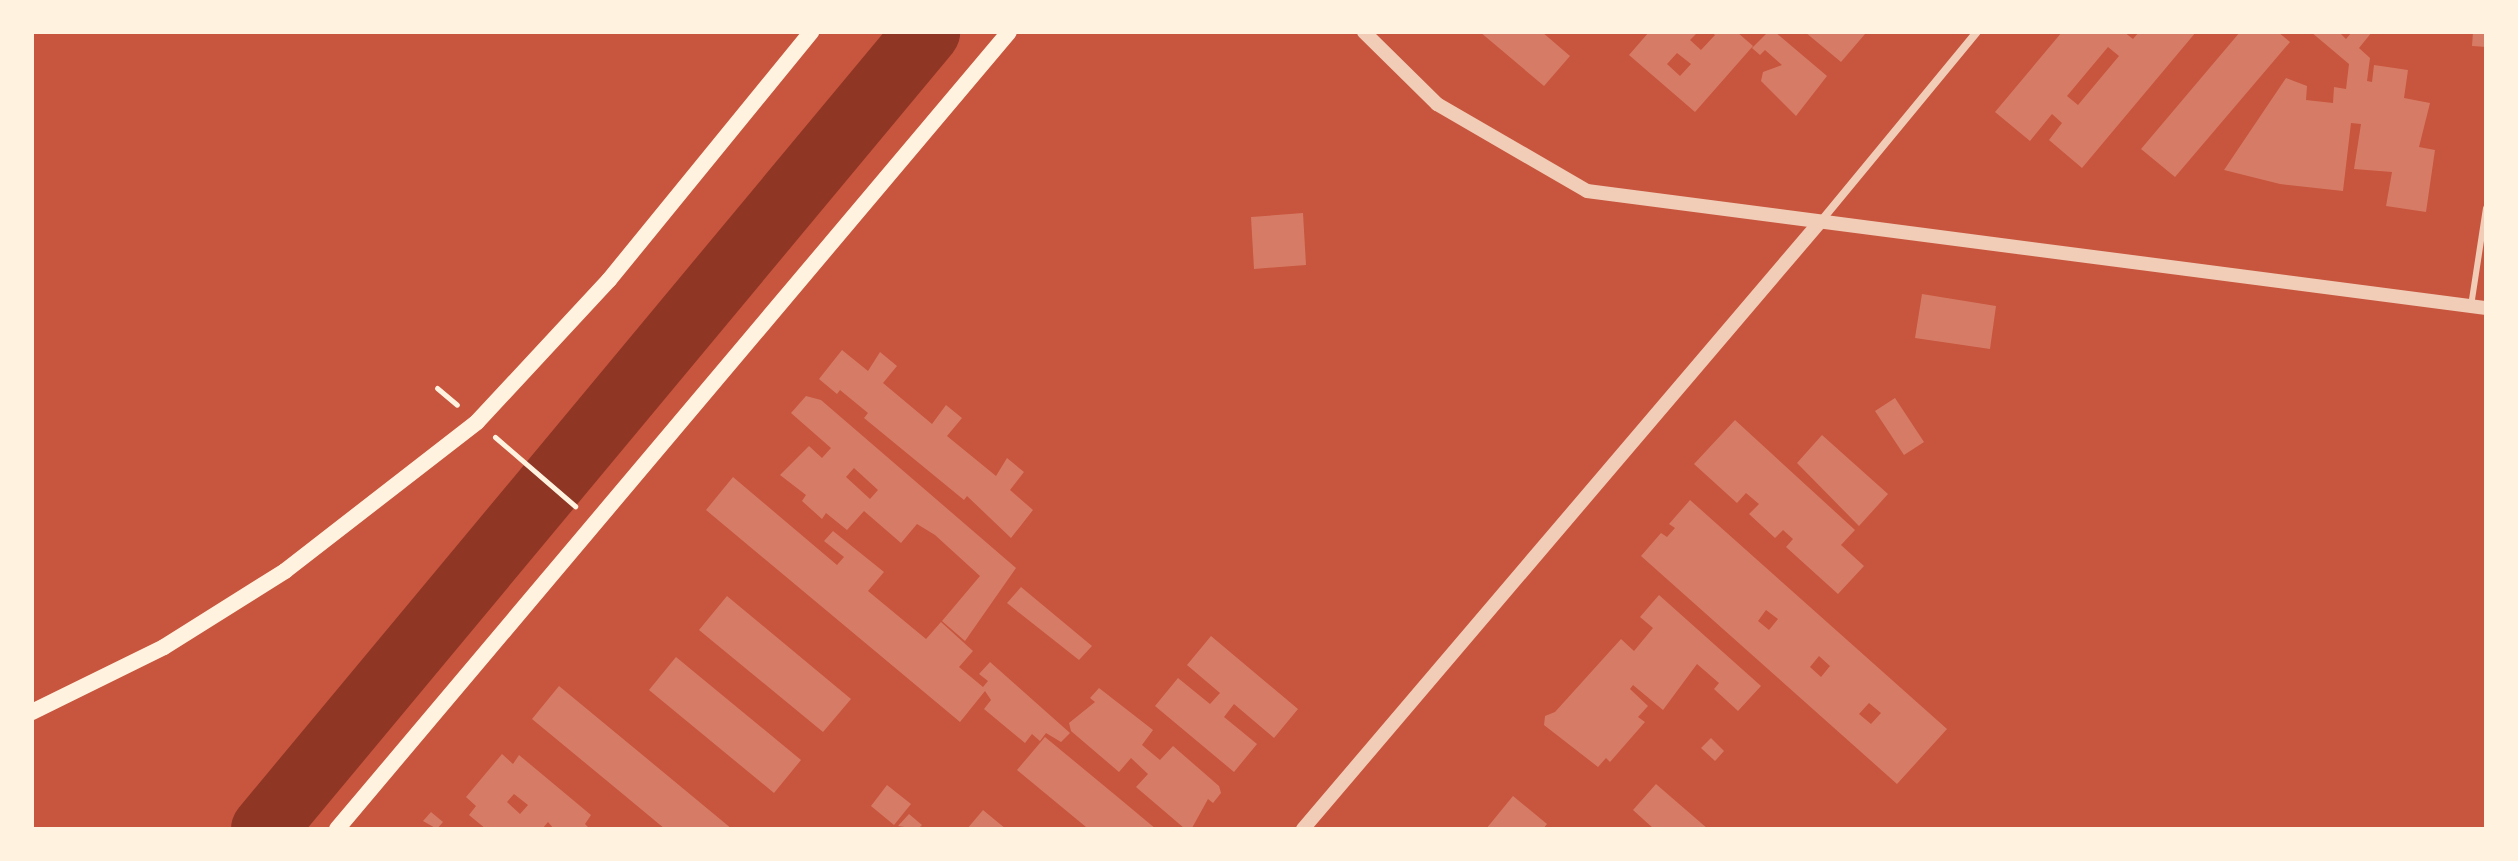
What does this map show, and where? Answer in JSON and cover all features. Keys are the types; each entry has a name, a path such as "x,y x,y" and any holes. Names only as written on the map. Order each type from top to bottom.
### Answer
{"main road":[{"path":"32,712 164,647 285,571 477,422 609,280 811,32"},
{"path":"337,829 1009,32"}],"street":[{"path":"1364,32 1437,104 1587,191 1818,224 2479,307"},
{"path":"1303,829 1818,224 1977,32"}],"lane":[{"path":"2479,307 2486,208"}],"path":[{"path":"511,449 561,494"}],"building":[{"path":"1480,32 1542,32 1570,56 1544,86"},
{"path":"1649,32 1698,32 1690,40 1701,50 1715,35 1711,32 1737,32 1753,46 1695,112 1629,55","holes":["1677,53 1691,64 1680,76 1667,64"]},
{"path":"1768,32 1775,32 1827,76 1796,116 1761,81 1763,72 1782,65 1765,50 1760,55 1752,48"},
{"path":"1805,32 1863,32 1865,34 1841,62"},
{"path":"2062,32 2124,32 2133,39 2139,32 2196,32 2082,168 2049,140 2062,123 2052,114 2030,141 1995,112","holes":["2108,47 2119,56 2078,105 2067,96"]},
{"path":"2240,32 2278,32 2290,42 2175,177 2141,149"},
{"path":"2311,32 2339,32 2346,39 2352,32 2372,32 2359,48 2370,58 2367,81 2372,82 2374,65 2408,70 2404,98 2430,103 2419,147 2435,150 2426,212 2386,206 2392,172 2354,169 2361,124 2351,123 2343,191 2280,184 2224,170 2286,78 2307,86 2306,100 2333,103 2334,87 2346,89 2349,64"},
{"path":"2473,32 2486,32 2486,47 2472,46"},
{"path":"1303,213 1306,265 1254,269 1251,217"},
{"path":"1922,294 1996,306 1990,349 1915,338"},
{"path":"842,350 868,371 880,352 897,366 883,383 932,424 946,405 962,418 947,436 996,476 1007,458 1024,472 1010,490 1033,510 1011,538 967,496 964,500 864,418 868,413 840,390 837,394 819,379"},
{"path":"806,396 821,400 1016,568 965,641 942,621 980,576 935,535 917,524 901,543 864,511 847,530 826,513 822,519 802,501 806,495 780,475 809,446 822,458 831,448 791,413","holes":["854,468 878,490 870,499 846,477"]},
{"path":"1895,398 1924,442 1904,455 1875,411"},
{"path":"1735,420 1855,530 1841,545 1864,566 1838,594 1786,547 1793,539 1783,530 1775,538 1749,514 1759,504 1746,493 1737,503 1694,464"},
{"path":"1822,435 1888,494 1859,526 1797,463"},
{"path":"733,477 837,565 844,557 824,541 833,531 884,572 868,591 926,639 941,622 973,651 959,667 983,687 988,681 979,674 990,662 1070,733 1061,742 1046,733 1040,741 1032,734 1025,743 984,709 991,700 985,691 960,722 706,510"},
{"path":"1690,500 1947,729 1897,784 1641,556 1661,533 1667,537 1675,528 1669,524","holes":["1766,610 1778,619 1769,630 1758,621","1819,656 1830,666 1821,677 1810,667","1869,703 1881,713 1871,724 1859,714"]},
{"path":"1021,587 1092,646 1079,660 1007,603"},
{"path":"1659,595 1761,686 1738,711 1714,689 1719,683 1697,664 1663,710 1633,685 1630,689 1648,706 1638,717 1645,722 1610,762 1606,758 1598,767 1544,725 1545,716 1555,712 1621,639 1634,651 1653,628 1640,617"},
{"path":"727,596 851,699 823,732 699,630"},
{"path":"1211,636 1298,709 1274,738 1234,704 1224,717 1257,744 1234,772 1155,706 1178,678 1210,704 1220,693 1187,665"},
{"path":"676,657 801,760 774,793 649,690"},
{"path":"559,686 732,829 665,829 532,719"},
{"path":"1099,688 1153,730 1142,745 1160,760 1173,746 1219,786 1221,793 1213,803 1208,799 1192,828 1184,828 1136,787 1148,774 1131,758 1119,772 1071,731 1069,723 1095,702 1090,698"},
{"path":"1045,737 1156,829 1086,827 1017,770"},
{"path":"1711,738 1724,751 1715,761 1701,748"},
{"path":"502,754 513,764 519,755 591,815 585,824 590,829 554,829 548,822 542,829 486,829 469,815 476,806 466,797","holes":["514,794 528,805 520,814 507,802"]},
{"path":"1656,784 1708,829 1654,829 1633,810"},
{"path":"887,785 911,804 894,825 871,806"},
{"path":"1513,796 1547,824 1543,829 1486,829"},
{"path":"983,810 1006,829 967,829"},
{"path":"431,812 443,822 437,829 423,821"},
{"path":"909,814 922,825 918,829 898,826"}],"waterway":[{"path":"264,829 927,32"}]}
